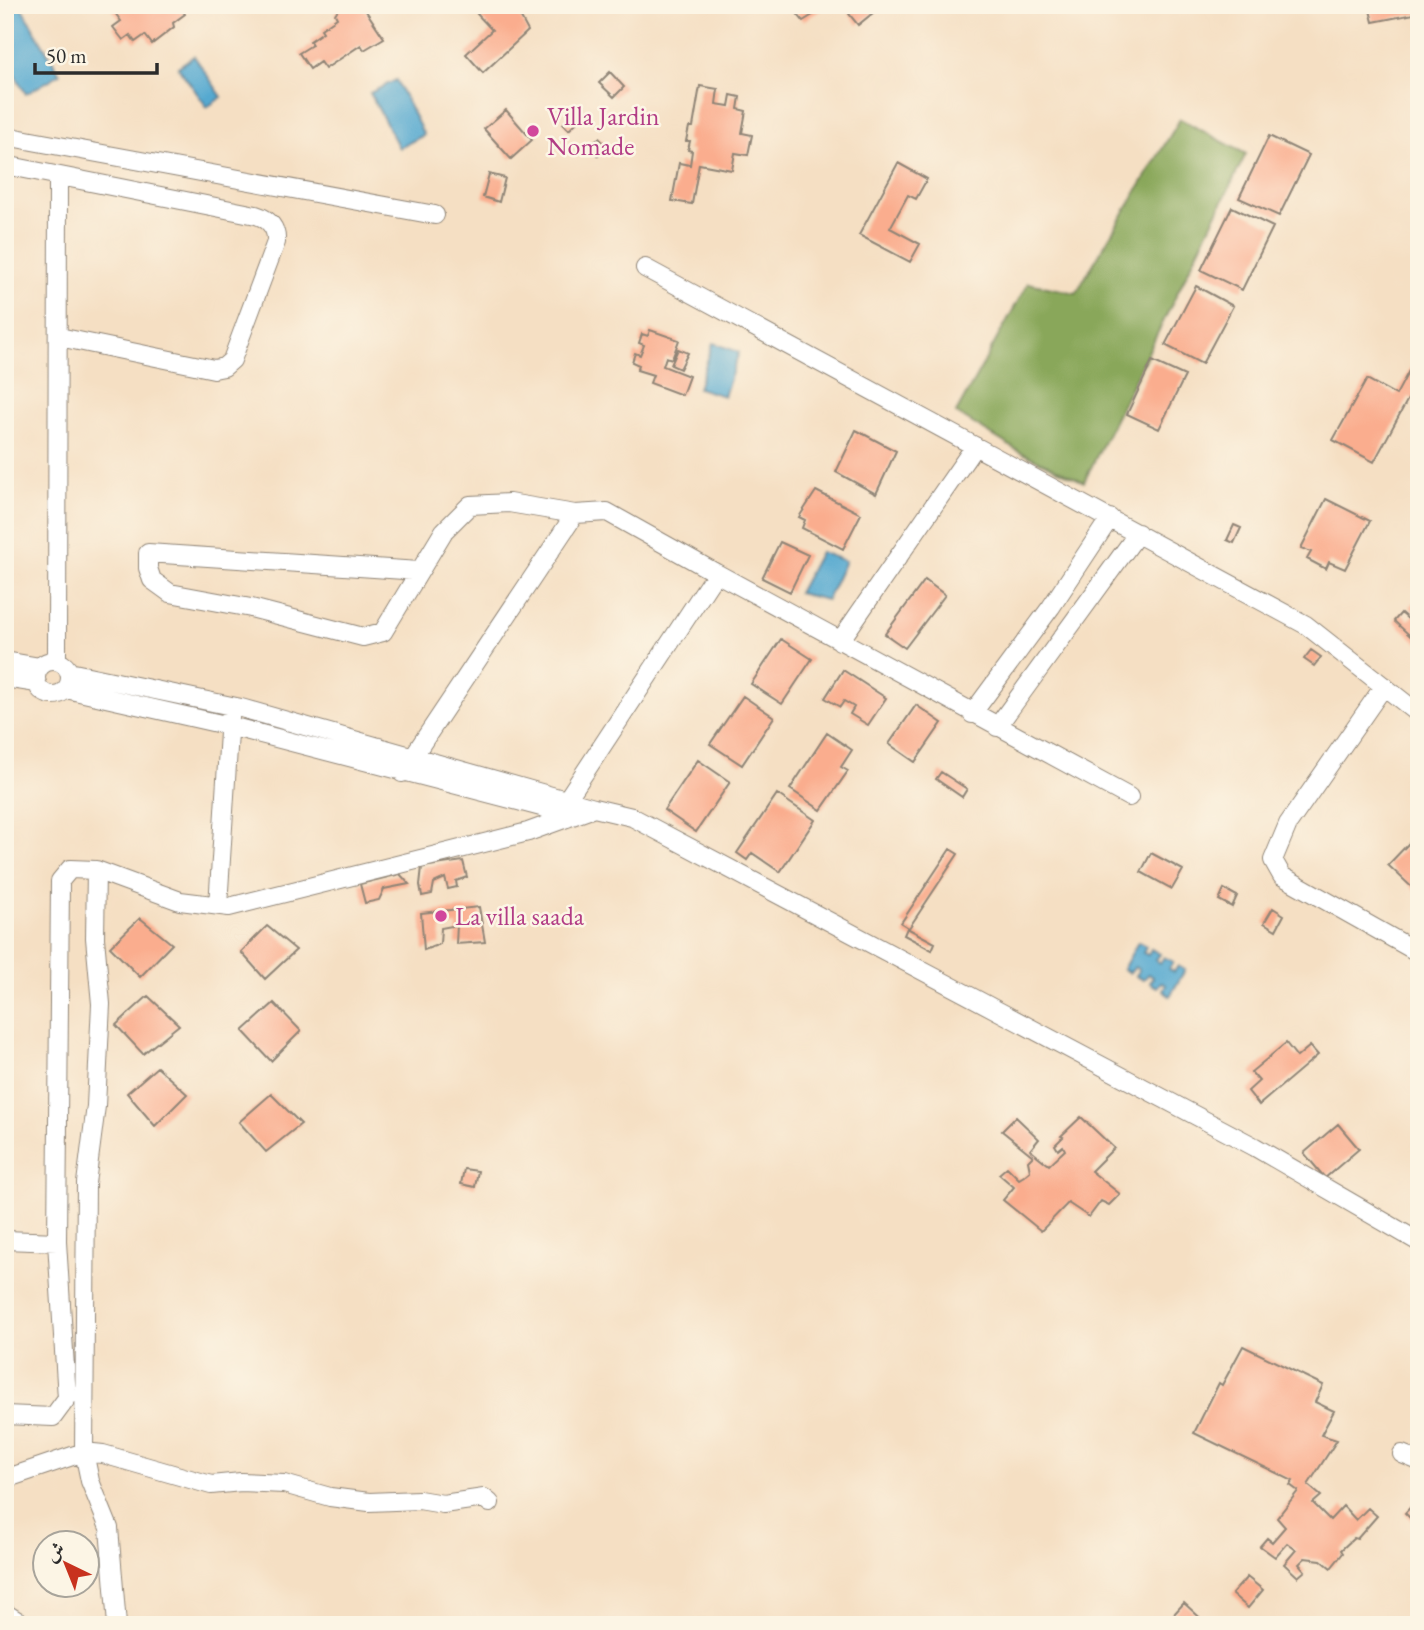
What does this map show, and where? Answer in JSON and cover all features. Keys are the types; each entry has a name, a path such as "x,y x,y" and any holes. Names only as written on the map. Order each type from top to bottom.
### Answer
{"street":[{"path":"5,136 435,215"},
{"path":"5,165 58,178 262,217 272,225 276,236 232,360 224,368 214,369 60,337"},
{"path":"5,661 38,675 50,695 64,674 58,178"},
{"path":"645,268 1306,625 1419,714"},
{"path":"840,641 975,446"},
{"path":"419,571 148,553 148,568 152,580 170,593 251,608 363,637 383,632 444,531 470,505 509,503 575,514 607,512 972,714 1129,797"},
{"path":"402,773 575,514"},
{"path":"972,714 1026,641 1110,518"},
{"path":"997,727 1053,654 1138,533"},
{"path":"5,1415 54,1417 67,1398 57,1242 60,881 70,869 96,870 180,901 218,906 242,904 528,832 564,811 716,573"},
{"path":"1026,641 1053,654"},
{"path":"5,678 38,675 51,660 64,674 230,726 402,773 564,811 594,808 632,817 1255,1147 1419,1242"},
{"path":"64,674 231,706 414,755 564,811"},
{"path":"1384,686 1288,824 1273,860 1282,876 1419,953"},
{"path":"218,906 231,706"},
{"path":"96,870 95,938 102,1004 96,1107 86,1183 84,1452 90,1481 109,1528 117,1625"},
{"path":"5,1240 57,1242"},
{"path":"5,1479 84,1452 103,1454 211,1485 265,1482 349,1501 419,1500 443,1504 484,1498 490,1503"},
{"path":"5,1612 23,1625"}],"green space":[{"path":"1180,119 1246,154 1084,482 1020,452 956,413 1028,283 1076,293"}],"water":[{"path":"20,5 60,74 26,94 5,58 5,13"},
{"path":"194,56 222,97 207,107 178,67"},
{"path":"396,80 424,135 399,148 370,93"},
{"path":"713,343 739,352 724,396 698,388"},
{"path":"820,552 845,561 827,600 798,593"},
{"path":"1138,942 1146,946 1143,953 1148,955 1151,949 1160,954 1156,960 1160,963 1164,957 1173,962 1169,969 1174,972 1178,966 1185,970 1170,996 1163,991 1166,985 1161,982 1157,987 1150,983 1153,977 1148,974 1144,980 1136,976 1139,970 1135,967 1130,973 1123,969"}],"building":[{"path":"109,5 183,5 180,7 185,14 173,23 174,27 152,44 145,35 135,42 130,35 123,40 113,27 121,21"},
{"path":"341,5 362,5 384,38 364,50 361,45 325,69 320,62 310,69 299,53 312,45 310,41 323,32 321,29 337,18 335,14"},
{"path":"486,5 514,5 528,31 483,73 466,54 492,30 477,14"},
{"path":"796,5 829,5 803,21 795,11 799,8"},
{"path":"850,5 873,5 870,7 874,12 858,25 849,14 854,10"},
{"path":"1419,5 1419,13 1373,22 1369,6"},
{"path":"610,72 624,87 614,97 599,83"},
{"path":"700,86 718,89 716,104 729,106 731,95 740,97 738,109 746,111 742,133 752,135 748,155 735,153 732,170 699,164 692,204 672,201 679,163 690,165 692,151 688,150 690,141 686,141 689,127 693,127"},
{"path":"506,110 532,140 511,159 484,129"},
{"path":"575,112 581,118 569,130 563,124"},
{"path":"1269,136 1309,155 1279,216 1239,198"},
{"path":"599,138 608,147 598,156 589,146"},
{"path":"898,163 927,179 916,199 908,195 890,228 920,244 910,262 859,235"},
{"path":"489,174 505,178 499,202 483,197"},
{"path":"1232,207 1273,227 1242,290 1201,270"},
{"path":"1196,286 1233,306 1202,364 1165,345"},
{"path":"650,330 679,340 672,359 666,357 663,366 689,376 682,395 650,383 653,375 637,370 639,365 632,362 635,353 640,355 644,345 639,343 642,334 648,336"},
{"path":"678,349 688,353 680,369 671,365"},
{"path":"1419,352 1419,402 1409,397 1374,462 1333,440 1367,379 1396,395"},
{"path":"1152,361 1185,376 1159,429 1127,414"},
{"path":"856,430 896,451 876,494 836,472"},
{"path":"816,491 861,514 843,549 802,528 805,520 799,517"},
{"path":"1326,499 1370,521 1345,569 1329,562 1326,569 1307,559 1311,552 1301,548"},
{"path":"1234,525 1241,528 1234,543 1227,540"},
{"path":"780,542 808,555 790,592 762,578"},
{"path":"925,580 945,595 905,648 885,634"},
{"path":"1419,597 1419,644 1394,621 1401,613 1409,620 1416,613 1410,607"},
{"path":"781,639 812,659 782,704 751,684"},
{"path":"1311,650 1321,657 1314,666 1304,659"},
{"path":"843,670 886,698 868,725 850,714 854,707 844,701 840,707 825,698"},
{"path":"743,696 774,717 742,765 710,744"},
{"path":"916,705 942,723 915,762 889,744"},
{"path":"827,733 852,750 841,767 848,771 821,810 790,789"},
{"path":"698,760 730,782 696,832 664,810"},
{"path":"941,772 967,789 962,797 936,779"},
{"path":"777,794 815,820 780,872 752,853 747,860 737,853"},
{"path":"1410,842 1419,850 1419,894 1388,865"},
{"path":"950,849 958,854 909,928 901,923"},
{"path":"1151,853 1183,870 1172,889 1141,872"},
{"path":"463,861 467,877 456,881 457,887 448,889 445,878 434,883 432,894 422,896 422,867"},
{"path":"400,874 409,884 384,889 379,900 365,903 360,884"},
{"path":"1224,889 1237,896 1232,907 1219,900"},
{"path":"479,907 485,942 456,944 457,925 441,928 440,944 424,950 421,913"},
{"path":"1273,908 1284,915 1276,930 1264,923"},
{"path":"140,918 172,944 140,977 110,947"},
{"path":"267,926 296,950 265,979 241,952"},
{"path":"907,928 935,943 932,950 904,935"},
{"path":"148,996 179,1025 143,1054 116,1025"},
{"path":"274,1003 301,1031 271,1061 243,1031"},
{"path":"1286,1043 1297,1057 1310,1046 1318,1055 1259,1105 1248,1091 1259,1081 1251,1072"},
{"path":"157,1067 187,1094 155,1126 127,1093"},
{"path":"271,1094 301,1124 266,1152 239,1122"},
{"path":"1016,1117 1039,1139 1030,1150 1049,1165 1065,1150 1063,1146 1058,1150 1055,1145 1063,1137 1061,1136 1081,1117 1114,1148 1091,1171 1120,1194 1109,1205 1101,1201 1089,1217 1068,1203 1041,1231 1003,1200 1014,1187 999,1174 1007,1167 1019,1179 1030,1171 1028,1161 1033,1156 1002,1131"},
{"path":"1338,1124 1359,1149 1325,1178 1304,1153"},
{"path":"464,1169 478,1171 475,1187 461,1184"},
{"path":"1243,1346 1323,1385 1315,1402 1334,1411 1321,1435 1337,1440 1308,1485 1321,1496 1313,1503 1330,1520 1343,1506 1356,1520 1368,1508 1377,1516 1357,1539 1354,1538 1341,1550 1343,1553 1331,1568 1321,1560 1305,1558 1299,1564 1305,1571 1298,1577 1284,1564 1296,1550 1287,1543 1275,1557 1260,1546 1267,1538 1272,1542 1285,1527 1277,1518 1298,1491 1290,1485 1293,1481 1194,1433 1219,1383 1222,1385"},
{"path":"1419,1498 1419,1519 1415,1523 1405,1513"},
{"path":"1247,1577 1263,1590 1248,1608 1232,1594"},
{"path":"1184,1603 1208,1625 1164,1625"}],"place":[{"name":"Villa Jardin Nomade","path":"533,131"},
{"name":"La villa saada","path":"441,916"}]}
